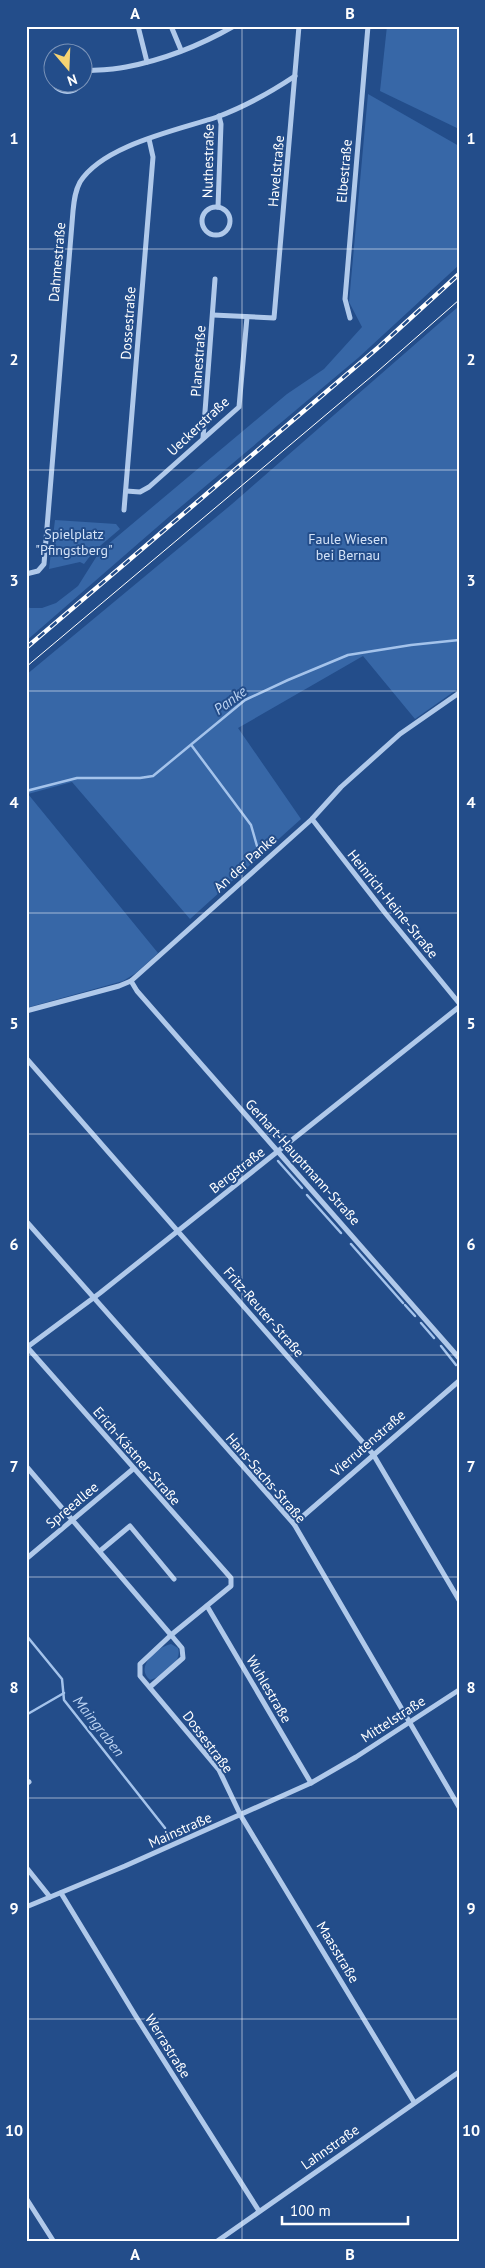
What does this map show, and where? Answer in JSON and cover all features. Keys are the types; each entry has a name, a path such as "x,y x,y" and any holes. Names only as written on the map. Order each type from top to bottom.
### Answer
{"street":[{"path":"138,26 147,62"},
{"path":"171,26 181,50"},
{"path":"92,69 126,67 147,62 214,38 234,26"},
{"name":"Havelstraße","path":"274,318 299,26"},
{"name":"Elbestraße","path":"350,318 345,299 368,26"},
{"name":"Dahmestraße","path":"26,574 38,571 44,564 75,193 85,175 122,149 219,116 275,89 295,76"},
{"name":"Nuthestraße","path":"218,207 221,124 219,116"},
{"name":"Dossestraße","path":"124,510 153,157 149,139"},
{"name":"Nuthestraße","path":"218,207 227,212 231,221 227,230 214,236 206,231 202,219 210,208 218,207"},
{"name":"Planestraße","path":"203,438 215,280"},
{"name":"Planestraße","path":"213,315 274,318"},
{"name":"Ueckerstraße","path":"126,491 140,492 149,487 239,407 246,317"},
{"name":"An der Panke","path":"26,1011 119,986 131,981 312,818 341,787 400,734 459,693"},
{"name":"Heinrich-Heine-Straße","path":"312,818 389,918 459,1003"},
{"name":"Gerhart-Hauptmann-Straße","path":"131,981 137,991 459,1358"},
{"name":"Bergstraße","path":"27,1348 278,1152 459,1007"},
{"name":"Fritz-Reuter-Straße","path":"26,1058 373,1454 459,1600"},
{"name":"Hans-Sachs-Straße","path":"26,1221 294,1524 459,1807"},
{"name":"Erich-Kästner-Straße","path":"27,1348 231,1578 230,1586 207,1606"},
{"name":"Vierrutenstraße","path":"294,1524 459,1380"},
{"path":"26,1466 182,1648 182,1658 150,1687"},
{"name":"Spreeallee","path":"26,1559 133,1469"},
{"path":"100,1551 130,1526 174,1579"},
{"path":"171,1635 207,1606"},
{"name":"Wuhlestraße","path":"207,1606 311,1783"},
{"name":"Dossestraße","path":"171,1635 138,1667 140,1676 219,1770 241,1816"},
{"name":"Mittelstraße","path":"340,1767 459,1690"},
{"name":"Mainstraße","path":"26,1907 241,1816 340,1767"},
{"name":"Maasstraße","path":"241,1816 414,2102"},
{"path":"26,1868 50,1898"},
{"name":"Werrastraße","path":"61,1893 135,2015 259,2211"},
{"name":"Lahnstraße","path":"216,2242 459,2072"},
{"path":"26,2198 54,2242"}],"green space":[{"path":"387,26 459,26 459,129 380,91"},
{"path":"368,94 459,146 459,265 358,358 171,515 26,641 26,606 42,608 56,603 78,586 100,551 287,394 324,369 362,327 349,302"},
{"name":"Faule Wiesen bei Bernau","path":"459,306 459,688 415,719 363,656 238,728 301,819 190,919 72,782 28,794 158,953 136,973 123,981 26,1008 26,675 232,504"},
{"name":"Spielplatz \"Pfingstberg\"","path":"55,520 116,524 120,529 94,551 84,564 80,562 49,569"},
{"path":"171,1644 178,1648 179,1653 175,1663 160,1676 150,1680 146,1675 145,1669 149,1658 160,1649"}],"waterway":[{"name":"Panke","path":"26,791 77,778 140,778 153,776 245,700 288,680 348,655 459,640"},
{"path":"192,746 251,825 259,853"},
{"path":"278,1161 302,1188"},
{"path":"307,1195 341,1233"},
{"path":"351,1244 403,1303"},
{"path":"405,1305 415,1316"},
{"path":"421,1323 434,1338"},
{"path":"441,1346 456,1365"},
{"name":"Maingraben","path":"26,1635 62,1679 64,1700 165,1828"},
{"path":"26,1715 64,1693"}],"tram line":[{"path":"26,667 378,371 459,300"}],"railway":[{"path":"26,648 380,346 459,274"}]}
